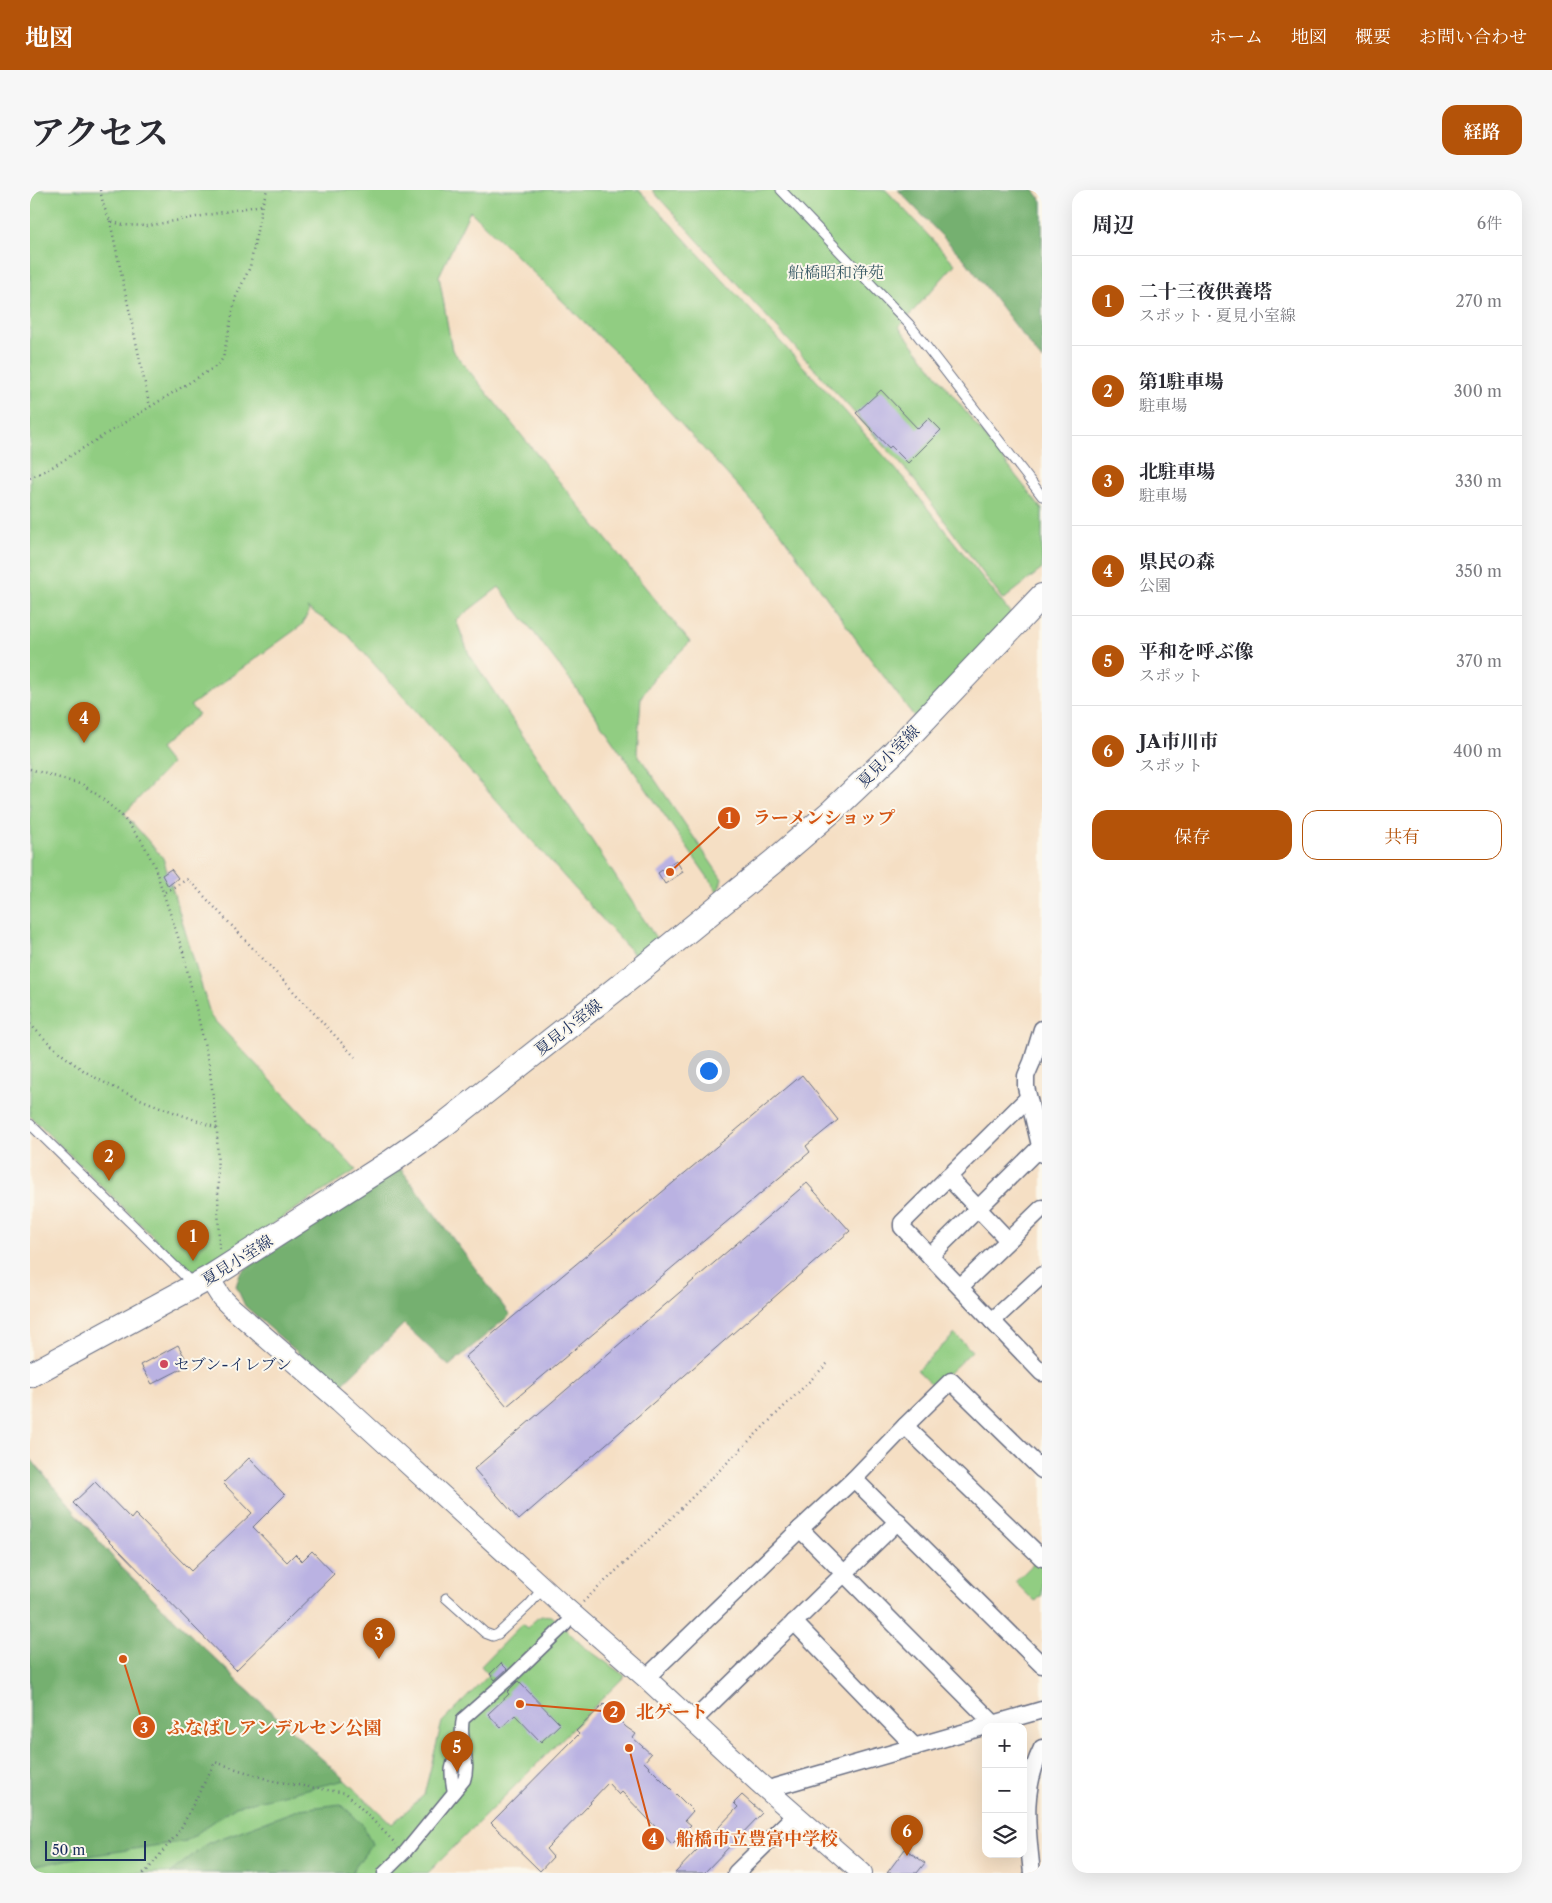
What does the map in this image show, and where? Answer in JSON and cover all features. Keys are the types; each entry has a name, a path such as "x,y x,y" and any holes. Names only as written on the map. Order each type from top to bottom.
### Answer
{"main road":[{"name":"夏見小室線","path":"30,1375 208,1274 392,1161 445,1124 774,861 833,810 892,754 1042,596"}],"street":[{"path":"930,1256 1041,1151 1032,1098 1026,1076 1042,1029"},
{"path":"1032,1098 948,1177 902,1223 902,1227 992,1321 1038,1361"},
{"path":"948,1177 1008,1240"},
{"path":"960,1287 1042,1208"},
{"path":"208,1274 222,1297 232,1308 354,1415 543,1588 569,1619 646,1678 770,1793 862,1873"},
{"path":"992,1321 1042,1275"},
{"path":"646,1678 854,1479 950,1382 1042,1470"},
{"path":"905,1426 1042,1558"},
{"path":"854,1479 1042,1665"},
{"path":"693,1721 898,1521"},
{"path":"800,1529 993,1723"},
{"path":"384,1873 405,1852 464,1780 467,1771 463,1747 463,1719 513,1675 569,1619"},
{"path":"794,1622 915,1747"},
{"path":"997,1723 1042,1710"},
{"path":"770,1793 775,1787 982,1727"},
{"path":"1032,1873 1027,1792 1042,1748"},
{"path":"736,1873 788,1821 796,1816"}],"lane":[{"path":"781,190 909,324 1042,496"},
{"path":"30,1124 208,1274"},
{"path":"446,1598 485,1633 494,1636 529,1605 543,1588"}],"path":[{"path":"100,190 110,221 150,407"},
{"path":"30,478 54,466 218,365 223,358 236,297 250,266 262,205 267,190"},
{"path":"110,221 123,225 147,226 262,205"},
{"path":"30,769 83,785 122,816 142,841 154,864 164,892 183,952 212,1081 217,1128 208,1274"},
{"path":"164,892 188,879 355,1057"},
{"path":"30,1024 46,1041 74,1064 116,1087 217,1128"},
{"path":"569,1619 829,1362"},
{"path":"143,1873 146,1872 180,1830 215,1762 273,1781 346,1793 405,1852"}],"green space":[{"path":"30,190 639,190 843,409 906,481 1012,615 916,719 863,649 780,532 614,351 470,211 439,276 452,350 690,642 653,679 641,698 637,753 722,879 718,892 571,681 499,587 456,620 469,654 658,941 637,958 348,635 307,608 309,611 302,625 190,706 199,714 159,749 171,764 125,813 123,812 163,858 211,1017 356,1170 226,1254 193,1272 188,1271 30,1116"},
{"name":"船橋昭和浄苑","path":"652,190 886,190 955,264 899,327 1042,509 1042,569 1003,600 909,473"},
{"path":"898,190 1034,190 1042,201 1042,360 965,260"},
{"path":"401,1169 510,1315 449,1366 404,1324 338,1388 245,1306 236,1286 240,1274 245,1269"},
{"path":"955,1334 972,1351 934,1387 917,1370"},
{"path":"30,1458 119,1565 243,1686 392,1824 424,1795 442,1722 489,1675 481,1666 522,1624 527,1628 542,1616 553,1617 583,1646 625,1676 428,1873 30,1873"},
{"path":"30,1458 119,1565 243,1686 345,1780 236,1806 186,1841 30,1867"},
{"path":"1036,1561 1042,1567 1042,1595 1035,1602 1015,1582"},
{"path":"341,1804 363,1825 372,1844 351,1873 170,1873 208,1843 300,1809"}],"building":[{"path":"881,390 918,429 929,418 941,430 908,463 891,446 889,448 856,413"},
{"path":"676,860 683,872 665,884 658,873"},
{"path":"171,869 178,878 168,886 162,875"},
{"path":"802,1075 838,1120 806,1146 810,1152 507,1406 465,1357"},
{"path":"807,1183 850,1231 519,1520 474,1469"},
{"path":"178,1345 189,1365 152,1384 141,1365"},
{"path":"249,1458 285,1495 253,1527 287,1562 295,1554 302,1561 312,1551 334,1574 236,1670 73,1503 95,1482 131,1519 135,1514 191,1571 252,1513 223,1483"},
{"path":"501,1663 507,1669 495,1680 490,1674"},
{"path":"518,1681 560,1724 541,1742 515,1715 501,1728 488,1714 509,1694 507,1692"},
{"path":"604,1704 626,1727 636,1734 633,1738 651,1754 644,1762 693,1811 685,1820 691,1825 672,1844 622,1792 619,1795 608,1783 546,1849 553,1857 540,1871 491,1823 579,1734 576,1731"},
{"path":"742,1795 762,1813 704,1873 675,1873 738,1807 734,1803"},
{"path":"905,1849 925,1863 917,1873 887,1873"}],"place":[{"name":"県民の森","path":"84,743"},
{"name":"ラーメンショップ","path":"670,872"},
{"name":"第1駐車場","path":"109,1181"},
{"name":"二十三夜供養塔","path":"193,1261"},
{"name":"セブン-イレブン","path":"164,1364"},
{"name":"ふなばしアンデルセン公園","path":"123,1659"},
{"name":"北駐車場","path":"379,1659"},
{"name":"北ゲート","path":"520,1704"},
{"name":"船橋市立豊富中学校","path":"629,1748"},
{"name":"平和を呼ぶ像","path":"457,1772"},
{"name":"JA市川市","path":"907,1856"}]}
